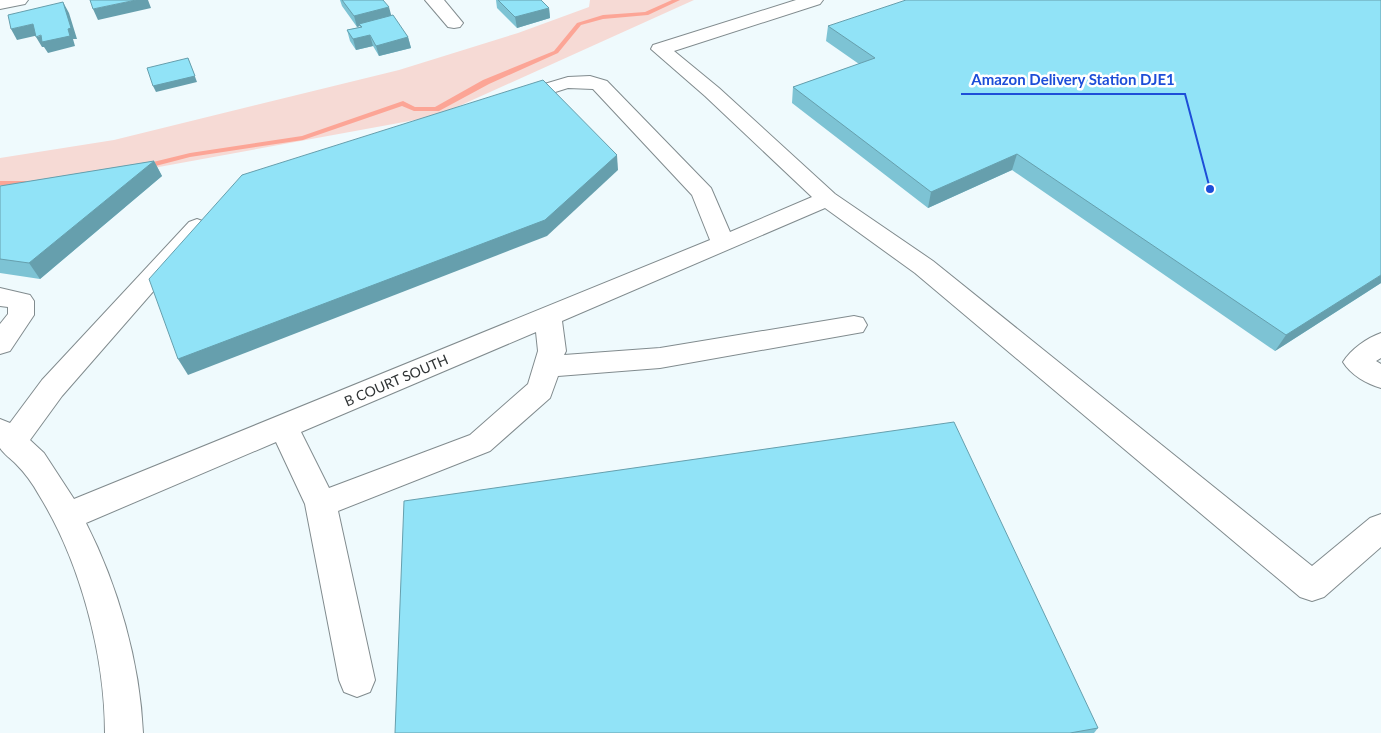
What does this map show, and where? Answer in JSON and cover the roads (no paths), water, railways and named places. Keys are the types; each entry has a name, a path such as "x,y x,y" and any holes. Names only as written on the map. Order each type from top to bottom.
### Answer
{"street":[{"path":"0,4 19,0"},
{"path":"434,0 454,23"},
{"path":"814,0 660,49 712,92 827,199 924,267 1312,586 1381,528"},
{"path":"496,105 566,83 589,81 600,85 703,193 723,244"},
{"name":"B COURT SOUTH","path":"68,516 827,199"},
{"path":"124,733 124,717 112,641 94,581 68,516 33,462 6,437 158,268 211,213"},
{"path":"0,297 21,301 22,315 0,344"},
{"path":"321,504 480,443 540,390 552,351 548,317"},
{"path":"547,367 660,358 854,325"},
{"path":"1381,343 1357,362 1381,378"},
{"path":"284,427 321,504 357,680"}],"waterway":[{"path":"144,167 190,155 303,138 403,103 414,109 436,109 486,82 556,52 579,24 603,17 646,14 677,0"},
{"path":"0,183 26,184"}],"place":[{"name":"Amazon Delivery Station DJE1","path":"1210,189"}]}
